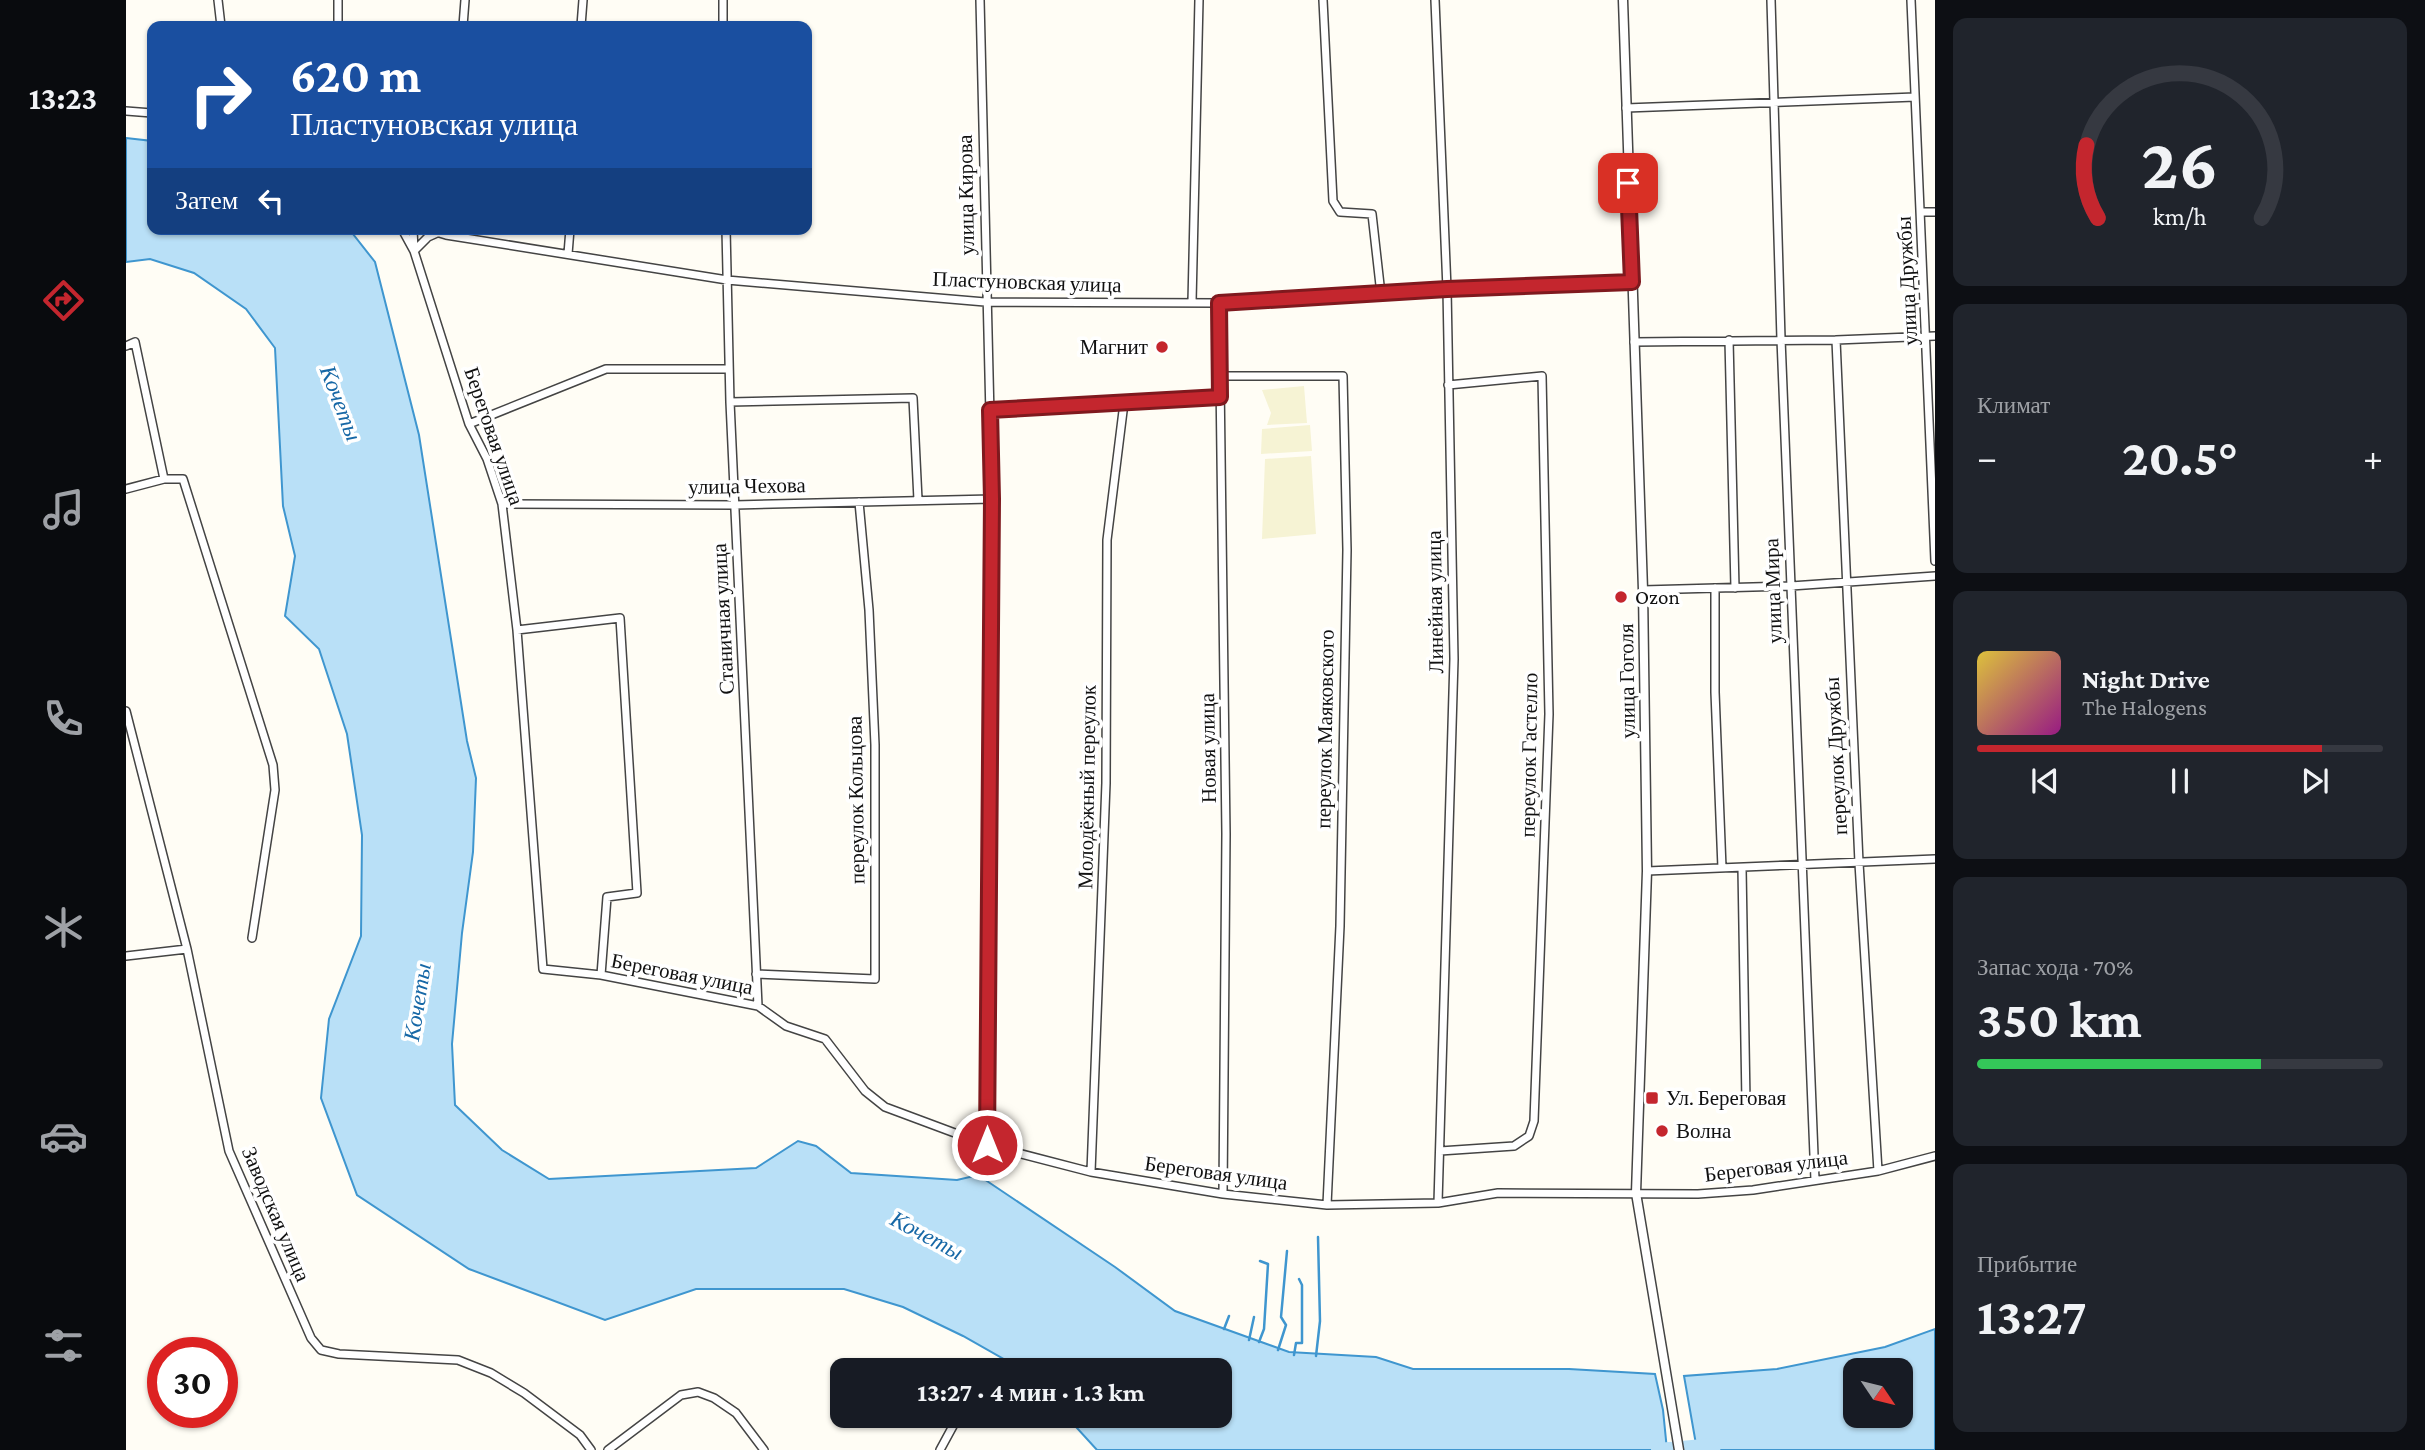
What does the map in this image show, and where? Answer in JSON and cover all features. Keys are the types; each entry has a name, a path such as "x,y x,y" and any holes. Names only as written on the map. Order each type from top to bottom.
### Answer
{"street":[{"path":"218,0 220,21"},
{"path":"338,0 338,21"},
{"path":"463,21 465,0"},
{"path":"581,21 583,0"},
{"path":"723,0 723,21"},
{"name":"улица Кирова","path":"980,0 985,302 992,499 987,1145"},
{"path":"1192,302 1199,0"},
{"path":"1323,0 1333,201 1340,212 1371,214 1381,294"},
{"name":"Линейная улица","path":"1435,0 1447,289 1454,659 1438,1203"},
{"name":"улица Гоголя","path":"1622,0 1643,590 1647,871 1636,1193 1679,1450"},
{"name":"улица Мира","path":"1771,0 1781,339 1815,1180"},
{"name":"улица Дружбы","path":"1911,0 1921,212 1931,336 1935,561"},
{"path":"1626,108 1915,97"},
{"path":"126,111 147,113"},
{"path":"1921,212 1935,212"},
{"path":"405,235 414,251 428,237 434,235"},
{"name":"Береговая улица","path":"413,235 414,251 469,424 487,459 502,504 517,629 543,969 601,975 758,1006 786,1026 825,1039 865,1091 885,1107 987,1145 1091,1172 1223,1194 1328,1205 1438,1203 1498,1193 1698,1194 1739,1191 1878,1171 1935,1156"},
{"name":"Пластуновская улица","path":"461,235 727,280 985,302 1219,303 1447,289 1632,282"},
{"path":"568,254 570,235"},
{"name":"Станичная улица","path":"726,235 730,402 758,1006"},
{"name":"Новая улица","path":"1219,303 1226,835 1223,1194"},
{"path":"1634,342 1931,336"},
{"path":"1729,340 1735,588"},
{"name":"переулок Дружбы","path":"1836,340 1859,863 1878,1171"},
{"path":"126,346 135,342 164,479"},
{"path":"469,424 606,369 729,369"},
{"name":"переулок Маяковского","path":"1220,376 1343,376 1347,550 1339,926 1328,1205"},
{"name":"переулок Гастелло","path":"1440,1151 1514,1146 1529,1136 1534,1121 1549,714 1542,376 1448,385"},
{"path":"990,410 1220,397"},
{"path":"730,402 913,398 918,500"},
{"name":"Молодёжный переулок","path":"1091,1172 1106,783 1107,540 1124,403"},
{"path":"126,489 164,479 183,479 273,765 275,790 252,938"},
{"name":"улица Чехова","path":"502,504 735,505 992,499"},
{"name":"переулок Кольцова","path":"756,974 875,979 874,745 869,610 859,502"},
{"path":"1643,590 1791,586 1935,576"},
{"path":"1715,588 1715,692 1722,868"},
{"path":"517,629 620,618 637,893 607,897 601,975"},
{"name":"Заводская улица","path":"126,711 187,949 229,1151 311,1338 321,1350 339,1354 458,1360 491,1373 524,1393 580,1435 591,1450"},
{"path":"1647,871 1935,859"},
{"path":"1742,868 1746,1102"},
{"path":"126,956 187,949"},
{"path":"608,1450 681,1395 698,1392 714,1398 736,1413 764,1450"},
{"path":"940,1450 952,1428"}],"shaded area":[{"path":"1304,386 1307,423 1267,425 1271,413 1262,390"},
{"path":"1310,425 1312,451 1261,454 1262,429"},
{"path":"1311,456 1316,534 1262,539 1265,459"}],"water":[{"path":"126,138 147,140 147,235 354,235 375,262 419,435 467,741 476,778 473,852 462,933 452,1044 455,1105 502,1150 549,1179 756,1168 798,1141 816,1146 851,1173 957,1180 978,1175 1115,1267 1175,1311 1289,1352 1376,1357 1413,1369 1569,1369 1655,1374 1663,1410 1667,1450 1097,1450 1077,1428 1232,1428 1232,1358 1002,1358 903,1307 844,1289 696,1289 605,1320 469,1269 357,1195 321,1098 329,1019 361,936 362,835 347,734 319,649 285,616 295,556 283,506 275,348 246,309 194,273 150,259 126,262"},
{"path":"1935,1329 1935,1450 1697,1450 1684,1376 1777,1369 1885,1347"}],"waterway":[{"path":"1316,1356 1320,1321 1318,1237"},
{"path":"1278,1350 1286,1325 1281,1317 1287,1251"},
{"path":"1259,1342 1264,1329 1268,1264 1260,1261"},
{"path":"1294,1355 1296,1343 1302,1343 1302,1285 1299,1279"},
{"path":"1224,1329 1229,1316"},
{"path":"1249,1340 1254,1317"},
{"name":"Кочеты","path":"1658,1450 1715,1445"}],"place":[{"name":"Магнит","path":"1162,347"},
{"name":"Ozon","path":"1621,597"},
{"name":"Ул. Береговая","path":"1652,1098"},
{"name":"Волна","path":"1662,1131"}],"route":[{"path":"987,1145 992,499 990,410 1220,397 1219,303 1447,289 1632,282 1628,183"}]}
